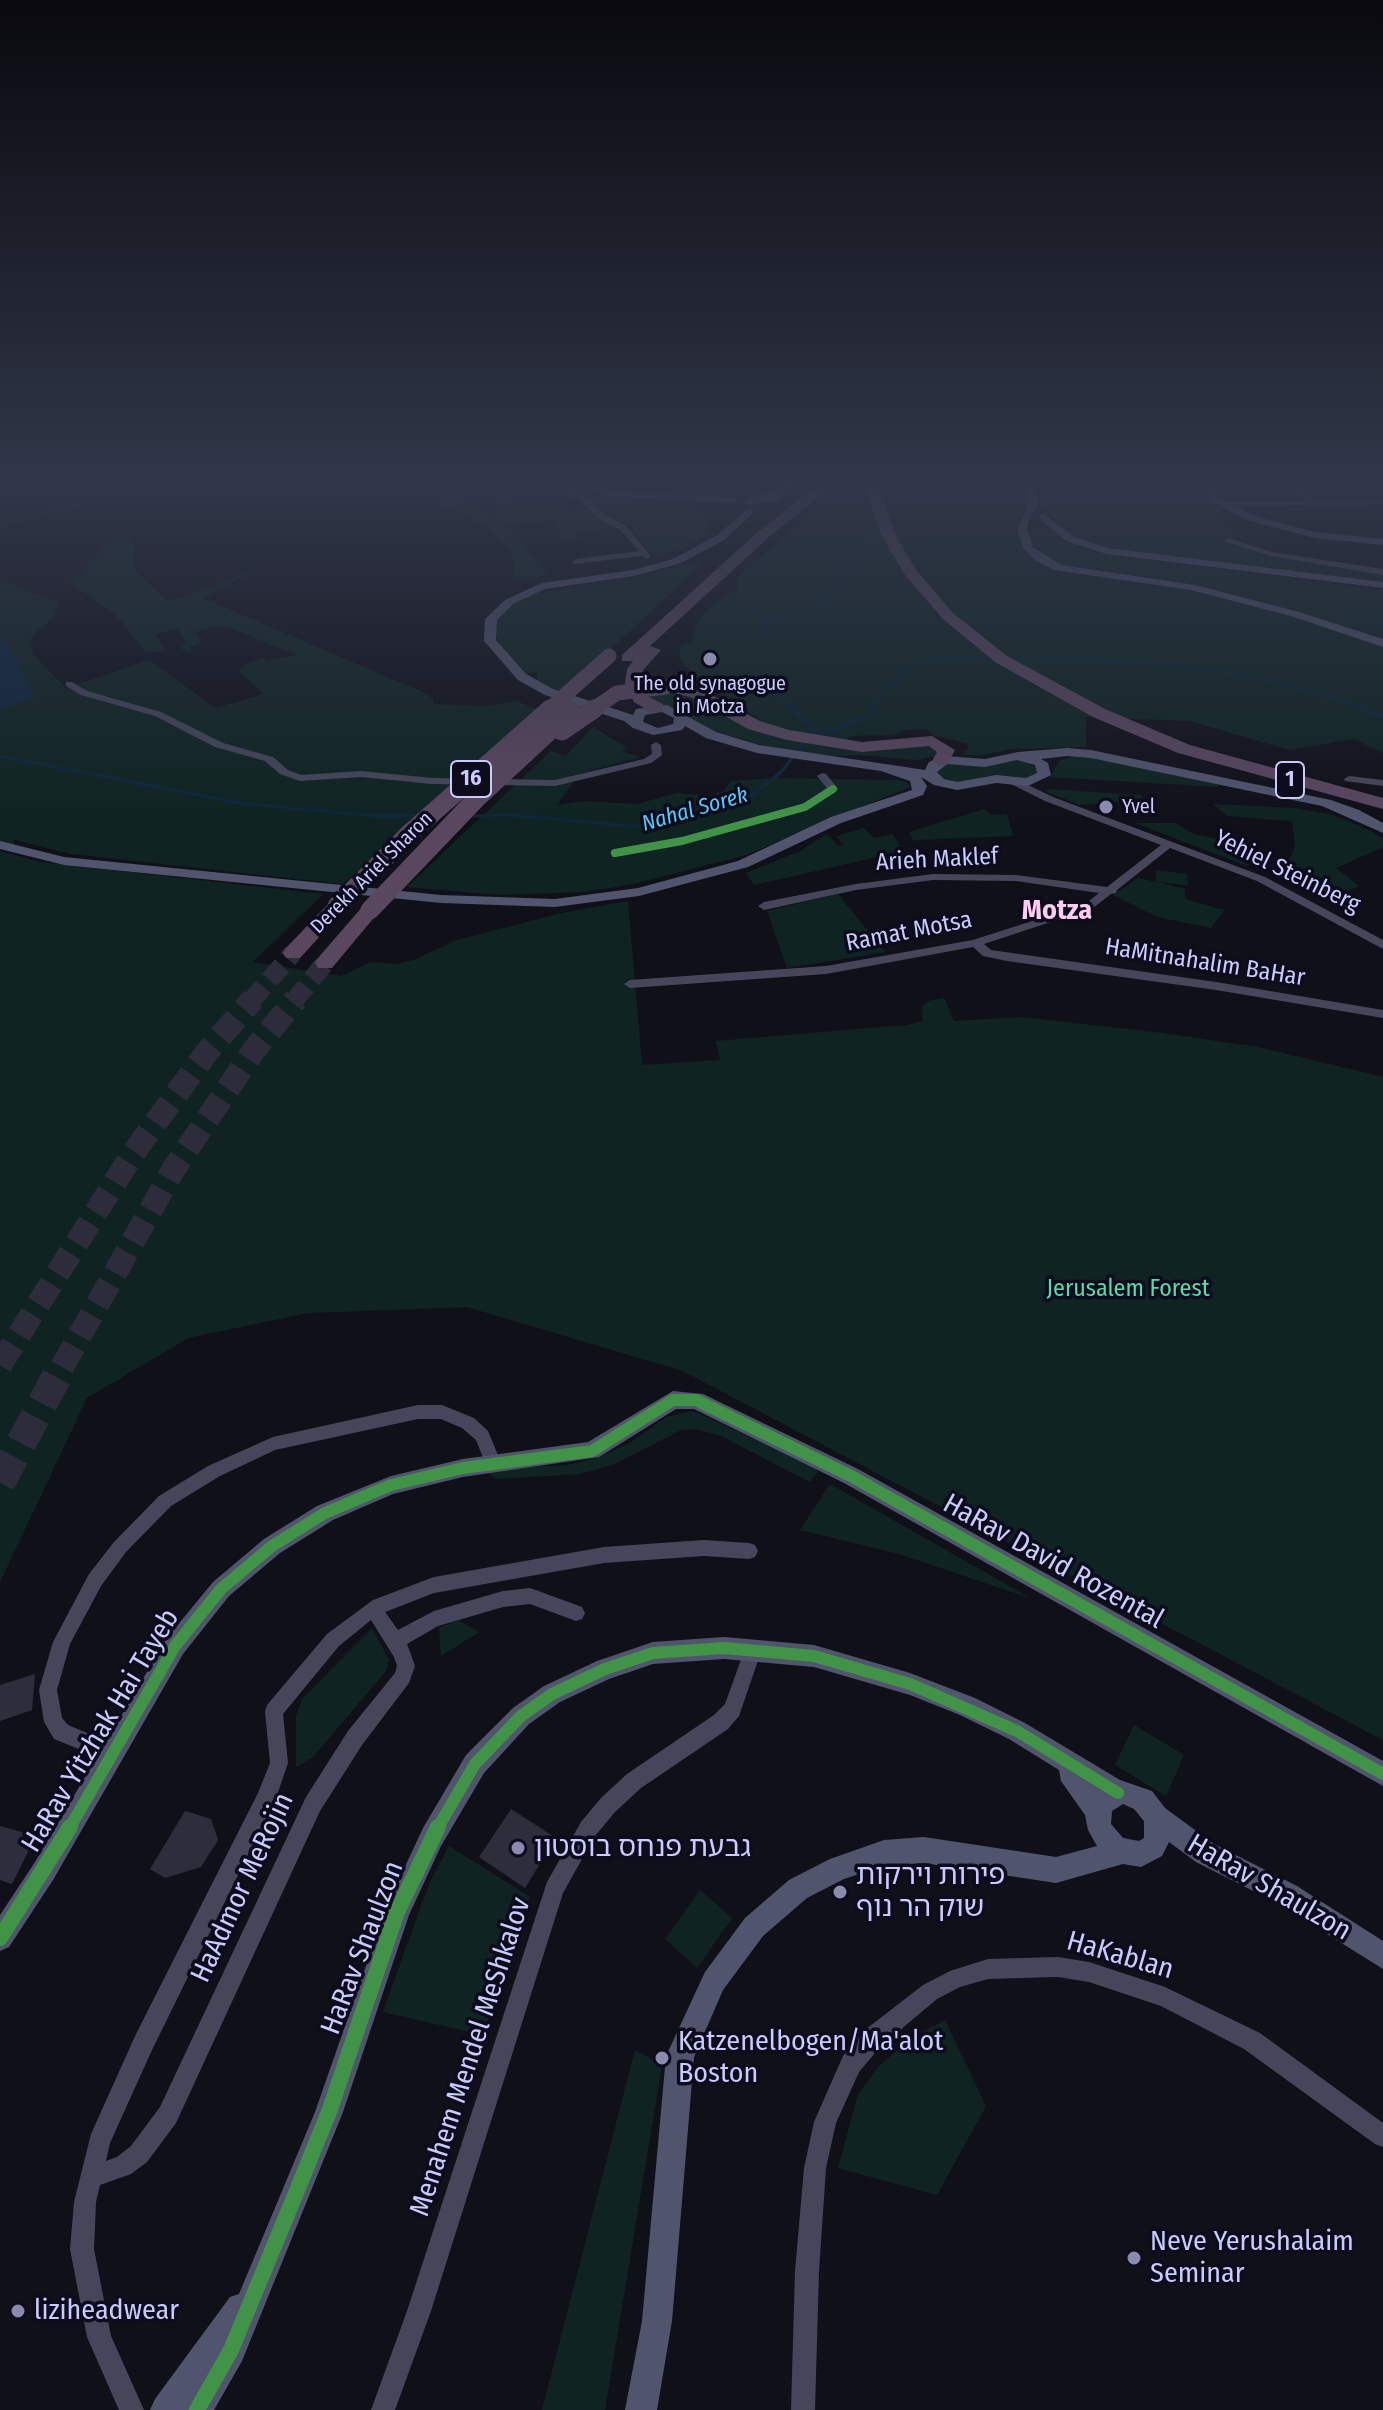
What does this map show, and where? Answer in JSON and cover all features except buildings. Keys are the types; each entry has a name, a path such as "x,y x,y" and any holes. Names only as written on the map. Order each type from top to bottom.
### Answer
{"highway":[{"name":"Derekh Ariel Sharon","path":"293,953 410,833 683,592"},
{"name":"Derekh Ariel Sharon","path":"325,963 370,910 478,797 700,592"},
{"path":"650,710 636,692 635,669 712,592"},
{"name":"1","path":"929,592 948,616 973,638 1001,659 1065,696 1204,749 1383,804"},
{"name":"1","path":"947,592 978,622 1068,681 1204,749 1383,793"},
{"path":"478,797 607,698 639,688 666,687 696,693 754,725 798,737 831,756 870,747 932,741 946,750 939,762"}],"main road":[{"path":"529,592 509,602 491,619 490,641 510,668 543,689 588,707 628,718 653,732 711,735 777,753 831,756 913,777 920,786 911,796 893,802"},
{"path":"1212,592 1295,614 1383,643"},
{"path":"588,707 675,711 682,720 711,735"},
{"path":"637,725 635,719 650,710"},
{"path":"670,731 682,720"},
{"path":"813,832 960,786 987,780 1013,781 1043,775 1055,758 1072,752"},
{"path":"0,845 64,861 441,899 529,904 610,897 743,864 849,815 923,794 934,785 931,768 939,762 981,763 1072,752 1326,803 1354,813 1383,829"},
{"path":"1025,757 1038,762 1043,775"},
{"path":"887,770 918,772 960,786"},
{"name":"HaRav Yitzhak Hai Tayeb","path":"0,1938 44,1871 162,1668 221,1589 272,1546 325,1513 391,1485 428,1474 592,1451 620,1436 662,1404 673,1400 696,1400"},
{"name":"HaRav David Rozental","path":"696,1400 851,1476 1383,1774"},
{"name":"HaRav Shaulzon","path":"197,2410 231,2350 329,2112 397,1912 444,1812 475,1764 521,1716 552,1694 605,1669 653,1653 753,1649 814,1656 910,1684 967,1706 1052,1752 1097,1784 1118,1793"},
{"name":"HaRav Shaulzon","path":"1052,1752 1098,1819"},
{"path":"1081,1863 1092,1847 1098,1819 1105,1799 1118,1793 1138,1797 1156,1817 1158,1834 1153,1847 1137,1855 1121,1852 1107,1842 1098,1819"},
{"name":"HaRav Shaulzon","path":"1156,1817 1192,1845 1288,1895 1383,1956"},
{"path":"641,2410 657,2321 680,2056 714,1981 754,1927 798,1889 839,1868 872,1856 924,1850 1056,1870 1121,1852"},
{"name":"HaRav Shaulzon","path":"166,2410 255,2290"}],"street":[{"path":"69,684 84,693 158,714 219,745 269,759 284,772 300,778 361,774 432,781 555,783 647,761 657,755 656,745"},
{"path":"1043,775 1039,790 1049,799"},
{"path":"615,853 682,841 805,807 833,789 822,776"},
{"path":"1349,779 1383,783"},
{"name":"Yehiel Steinberg","path":"1013,781 1049,799 1261,879 1383,945"},
{"name":"Ramat Motsa","path":"630,984 682,983 826,970 975,943 1071,914 1112,891 1170,843"},
{"name":"Arieh Maklef","path":"764,906 856,887 933,877 1016,878 1112,891"},
{"name":"HaMitnahalim BaHar","path":"975,943 987,953 1007,957 1177,980 1383,1014"},
{"path":"111,1753 61,1732 53,1722 48,1690 62,1642 95,1580 120,1547 165,1501 214,1471 273,1444 418,1412 442,1412 468,1423 482,1436 494,1465"},
{"name":"HaAdmor MeRojin","path":"132,2410 114,2378 88,2293 82,2249 91,2177 99,2142 119,2095 266,1798 279,1763 274,1711 333,1640 373,1608 403,1594 434,1585 604,1555 704,1548 749,1551"},
{"path":"394,1642 434,1619 503,1599 530,1596 576,1613"},
{"name":"HaAdmor MeRojin","path":"91,2177 123,2166 139,2154 168,2115 313,1804 355,1738 403,1677 406,1666 373,1608"},
{"name":"Menahem Mendel MeShkalov","path":"383,2410 424,2296 554,1889 588,1829 608,1805 644,1773 721,1722 732,1710 753,1649"},
{"name":"HaKablan","path":"803,2410 807,2271 815,2168 825,2122 851,2064 873,2038 930,1992 957,1978 988,1969 1058,1967 1089,1972 1165,1997 1252,2041 1383,2136"}],"green space":[{"path":"0,592 32,592 59,602 54,617 33,635 30,643 34,655 66,688 150,660 215,708 264,694 238,670 245,664 266,657 265,661 297,655 228,627 214,626 196,632 202,639 198,645 190,647 192,653 179,648 186,644 177,629 155,634 166,651 146,652 113,612 84,592 159,592 169,602 194,592 214,592 203,598 425,693 433,699 433,704 488,706 517,701 542,712 343,884 71,854 12,839 17,848 0,843"},
{"path":"671,592 562,694 537,682 537,672 525,674 504,653 495,633 498,619 507,608 532,593"},
{"path":"731,592 1201,592 1292,616 1383,645 1383,753 1353,739 1289,750 1190,721 1086,717 1086,747 1012,749 967,755 963,753 969,748 967,743 934,736 927,729 903,730 893,735 850,736 844,743 771,727 698,680 682,662 679,650 682,644 692,643 696,624 711,606"},
{"path":"1223,592 1383,592 1383,639"},
{"path":"650,690 688,694 777,736 814,744 866,751 929,745 939,752 937,756 916,760 862,755 822,756 773,748 711,730 693,721 683,710 658,704 646,695"},
{"path":"593,727 626,747 623,752 640,757 579,774 557,805 586,801 637,804 677,793 709,796 724,791 730,781 774,778 896,780 906,782 910,787 746,855 633,884 585,892 499,895 407,887 551,751 566,756"},
{"path":"1076,756 1219,783 1218,787 1050,777 1060,760"},
{"path":"1023,759 1041,770 1032,779 987,776 960,783 947,782 937,775 937,768 947,764 988,766"},
{"path":"1044,791 1141,795 1143,799 1080,805"},
{"path":"1213,804 1294,808 1334,815 1373,832 1383,839 1383,847 1336,868 1359,886 1344,892 1287,865 1295,847 1292,821 1227,816"},
{"path":"984,809 991,815 1007,814 1013,836 913,840 909,832"},
{"path":"1135,823 1176,823 1193,834 1244,844 1242,853 1255,857 1247,866"},
{"path":"864,828 874,838 892,834 904,851 754,885 746,873 800,851 827,834 838,846 844,845 836,836"},
{"name":"Jerusalem Forest","path":"0,851 40,862 323,894 253,962 341,976 371,962 396,964 414,960 457,940 562,913 628,901 642,1065 720,1060 716,1041 907,1025 923,1021 922,1007 928,1001 944,998 954,1021 1021,1017 1162,1033 1258,1047 1383,1077 1383,1740 683,1371 467,1307 308,1313 188,1338 87,1398 0,1582"},
{"path":"1156,870 1187,874 1188,885 1157,882 1185,889 1185,899 1224,910 1211,928 1157,917 1113,895 1138,878 1156,882"},
{"path":"838,894 885,952 787,968 767,911"},
{"path":"693,1411 820,1469 810,1482 721,1436 696,1429 681,1430 612,1465 580,1474 496,1479 484,1469 568,1465 599,1457 630,1443 666,1417"},
{"path":"830,1484 1030,1598 899,1554 800,1530"},
{"path":"458,1620 479,1632 441,1656 439,1628"},
{"path":"372,1628 389,1660 386,1671 313,1757 296,1767 296,1717 302,1699"},
{"path":"1134,1725 1184,1755 1166,1796 1115,1765"},
{"path":"449,1846 530,1897 483,2035 383,2012 429,1884"},
{"path":"700,1890 732,1918 697,1968 665,1939"},
{"path":"945,2020 986,2106 937,2195 838,2168 858,2094 879,2066 911,2038"},
{"path":"635,2050 662,2065 605,2410 542,2410"}],"water":[{"path":"0,639 7,641 11,653 21,664 17,667 35,691 30,694 33,698 0,710"}],"waterway":[{"path":"767,633 764,617 811,608 835,598 836,592"},
{"name":"Nahal Sorek","path":"873,711 879,696 904,671 918,663 940,658 992,657"},
{"name":"Nahal Sorek","path":"1008,658 1137,662 1221,671 1322,694 1369,711"},
{"path":"767,688 795,711"},
{"name":"Nahal Sorek","path":"812,736 871,716 874,709"},
{"name":"Nahal Sorek","path":"1363,709 1383,716"},
{"path":"795,711 815,732"},
{"name":"Nahal Sorek","path":"470,816 509,815 654,828 719,811 747,799 781,772 805,742"},
{"name":"Nahal Sorek","path":"0,756 239,803 375,816 421,816"}],"tunnel":[{"path":"251,1001 293,953"},
{"path":"294,1001 325,963"},
{"path":"0,1365 132,1155 207,1052 253,999"},
{"path":"62,1367 175,1167 254,1050 296,999"},
{"path":"0,1483 63,1365"}],"cycle path":[{"path":"615,853 682,841 805,807 833,789"},
{"path":"0,1938 44,1871 175,1646 221,1589 272,1546 325,1513 391,1485 463,1468 592,1451 673,1400 696,1400 851,1476 1383,1774"},
{"path":"197,2410 231,2350 289,2210 329,2112 397,1912 432,1837 475,1764 521,1716 552,1694 605,1669 653,1653 724,1648 814,1656 910,1684 967,1706 1017,1731 1118,1793"}],"place":[{"name":"The old synagogue in Motza","path":"710,659"},
{"name":"Yvel","path":"1106,807"},
{"name":"גבעת פנחס בוסטון","path":"518,1848"},
{"name":"פירות וירקות שוק הר נוף","path":"840,1892"},
{"name":"Katzenelbogen/Ma'alot Boston","path":"662,2058"},
{"name":"Neve Yerushalaim Seminar","path":"1134,2258"},
{"name":"liziheadwear","path":"18,2311"}],"district":[{"name":"Motza","path":"1057,911"}]}
